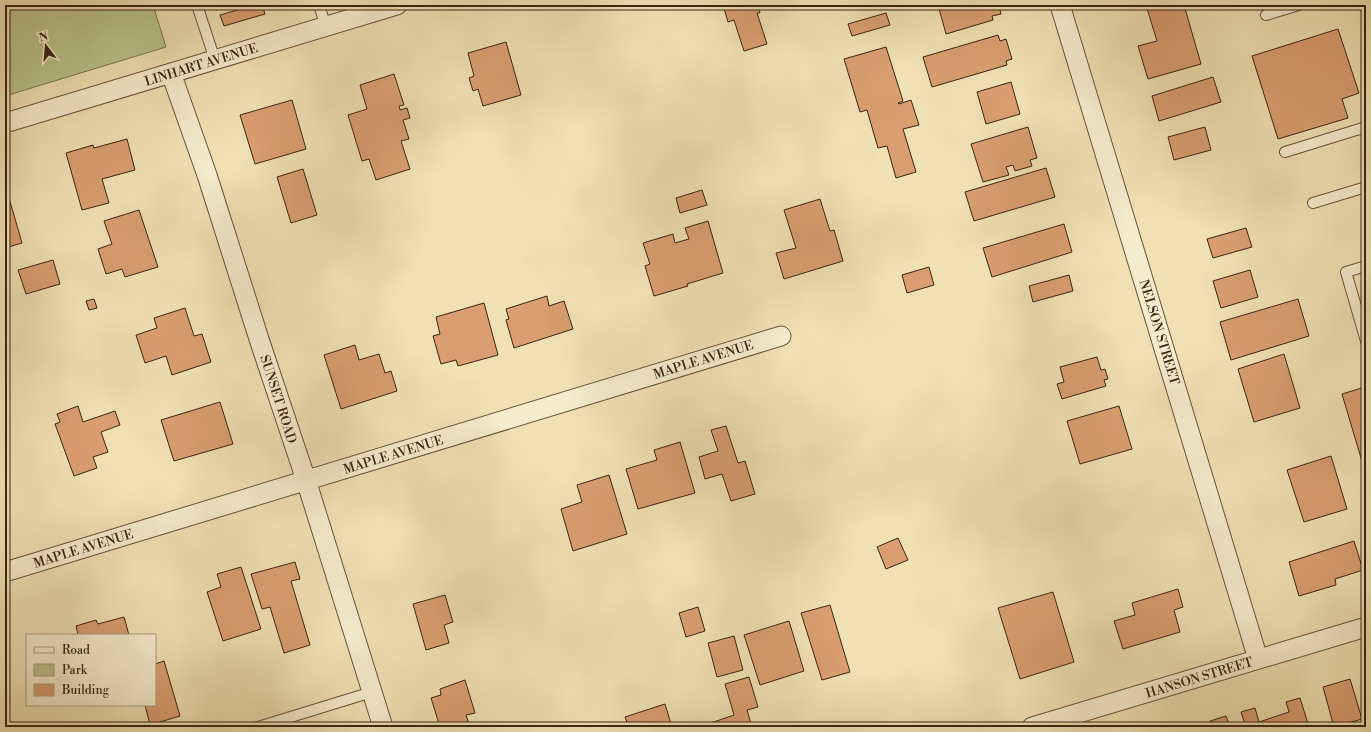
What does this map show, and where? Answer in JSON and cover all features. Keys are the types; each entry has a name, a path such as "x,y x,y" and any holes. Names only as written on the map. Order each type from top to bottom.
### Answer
{"street":[{"name":"LINHART AVENUE","path":"5,122 397,5"},
{"name":"NELSON STREET","path":"1060,5 1258,659"},
{"name":"SUNSET ROAD","path":"171,73 207,175 306,480 383,727"},
{"name":"MAPLE AVENUE","path":"5,572 781,336"},
{"name":"HANSON STREET","path":"1032,727 1366,627"}],"lane":[{"path":"197,5 215,60"},
{"path":"319,5 326,27"},
{"path":"1266,15 1299,5"},
{"path":"1285,152 1366,127"},
{"path":"1313,204 1366,187"},
{"path":"1366,266 1346,272 1366,342"},
{"path":"258,727 372,692"}],"green space":[{"path":"5,5 153,5 166,47 5,96"}],"building":[{"path":"255,5 262,5 265,14 224,26 220,15"},
{"path":"723,5 769,5 759,9 760,13 757,13 767,44 744,51 734,20 728,22"},
{"path":"938,5 999,5 1001,14 992,16 993,20 946,34"},
{"path":"1146,5 1184,5 1201,64 1148,79 1138,46 1157,41"},
{"path":"886,13 890,25 852,36 848,24"},
{"path":"1338,29 1359,93 1342,99 1348,118 1278,139 1252,56"},
{"path":"998,35 1000,41 1006,39 1012,59 1006,61 1007,65 932,87 923,57"},
{"path":"506,42 521,95 483,106 478,89 473,91 469,78 474,76 468,53"},
{"path":"886,47 903,101 898,103 911,100 919,125 903,129 916,172 896,178 887,146 878,148 867,110 860,112 844,59"},
{"path":"394,74 404,105 399,106 400,110 407,108 410,118 403,120 409,139 401,141 410,169 376,180 369,159 362,161 348,115 367,109 360,85"},
{"path":"1213,77 1221,102 1159,121 1152,96"},
{"path":"1011,82 1020,114 986,124 977,92"},
{"path":"292,100 306,149 255,164 240,115"},
{"path":"1028,127 1037,158 1030,160 1032,166 1015,171 1013,165 1006,167 1009,175 983,182 971,144"},
{"path":"1205,127 1211,150 1174,160 1168,137"},
{"path":"127,139 135,170 102,179 109,203 82,210 66,153 93,145 94,148"},
{"path":"1046,168 1055,197 974,221 965,192"},
{"path":"303,169 317,215 291,223 277,177"},
{"path":"702,190 707,205 680,213 676,198"},
{"path":"9,198 22,243 5,248 5,199"},
{"path":"820,199 830,231 834,230 843,261 784,279 776,253 796,248 784,210"},
{"path":"139,210 158,267 125,277 122,269 106,274 98,249 112,244 104,221"},
{"path":"708,221 723,273 687,284 688,286 654,296 645,266 650,264 643,243 673,234 675,243 689,239 685,228"},
{"path":"1064,224 1072,252 992,277 983,248"},
{"path":"1246,228 1252,247 1213,258 1207,239"},
{"path":"53,260 60,284 26,294 18,270"},
{"path":"929,267 934,285 907,293 902,275"},
{"path":"1250,270 1258,297 1221,308 1213,281"},
{"path":"1069,275 1073,291 1033,302 1029,286"},
{"path":"547,296 549,306 564,301 573,329 514,348 506,320 509,319 506,309"},
{"path":"94,299 97,308 89,310 86,301"},
{"path":"1298,299 1309,336 1231,360 1220,322"},
{"path":"484,303 498,355 458,366 456,360 441,364 433,336 440,334 436,317"},
{"path":"185,308 194,336 202,334 211,362 172,375 166,356 145,363 136,335 157,328 154,318"},
{"path":"355,345 359,360 379,354 385,373 391,371 397,391 341,409 324,355"},
{"path":"1284,354 1300,408 1254,422 1238,369"},
{"path":"1097,357 1101,370 1105,369 1108,379 1104,380 1106,386 1062,399 1057,384 1064,382 1060,367"},
{"path":"1365,387 1366,390 1366,475 1342,394"},
{"path":"220,402 233,444 174,461 161,420"},
{"path":"78,406 83,422 115,411 120,425 101,432 108,452 93,457 97,468 74,476 55,424 60,422 57,414"},
{"path":"1119,406 1132,449 1080,464 1067,421"},
{"path":"726,426 738,463 745,461 755,494 731,501 722,474 705,479 699,457 718,451 711,430"},
{"path":"680,442 695,493 638,509 626,469 657,460 654,450"},
{"path":"1331,456 1347,509 1304,522 1287,470"},
{"path":"609,475 627,534 573,551 561,509 582,502 577,485"},
{"path":"898,538 908,560 886,569 877,547"},
{"path":"1354,541 1363,570 1335,579 1336,585 1299,596 1289,562"},
{"path":"295,562 300,579 291,581 310,645 284,653 270,607 262,609 251,574"},
{"path":"241,567 261,629 223,641 207,592 221,587 217,574"},
{"path":"1178,589 1183,607 1174,610 1180,632 1123,649 1114,621 1135,615 1132,603"},
{"path":"1053,592 1074,662 1020,679 998,608"},
{"path":"445,595 453,622 444,625 449,643 426,650 413,604"},
{"path":"830,605 850,672 822,680 801,613"},
{"path":"698,607 705,631 686,637 679,613"},
{"path":"124,617 129,634 78,634 76,626 96,620 98,624"},
{"path":"789,621 804,671 760,685 744,635"},
{"path":"734,636 743,670 717,677 708,643"},
{"path":"164,661 180,716 150,725 145,706 156,706 156,664"},
{"path":"749,677 758,707 747,710 752,727 699,727 734,715 725,684"},
{"path":"1350,679 1362,719 1334,727 1323,687"},
{"path":"465,680 475,713 466,715 470,727 440,727 431,698 441,695 440,689"},
{"path":"1300,698 1309,727 1246,727 1241,712 1255,708 1259,722 1289,712 1286,702"},
{"path":"665,704 672,727 629,727 625,717"},
{"path":"1226,716 1230,727 1212,727 1210,721"}]}
